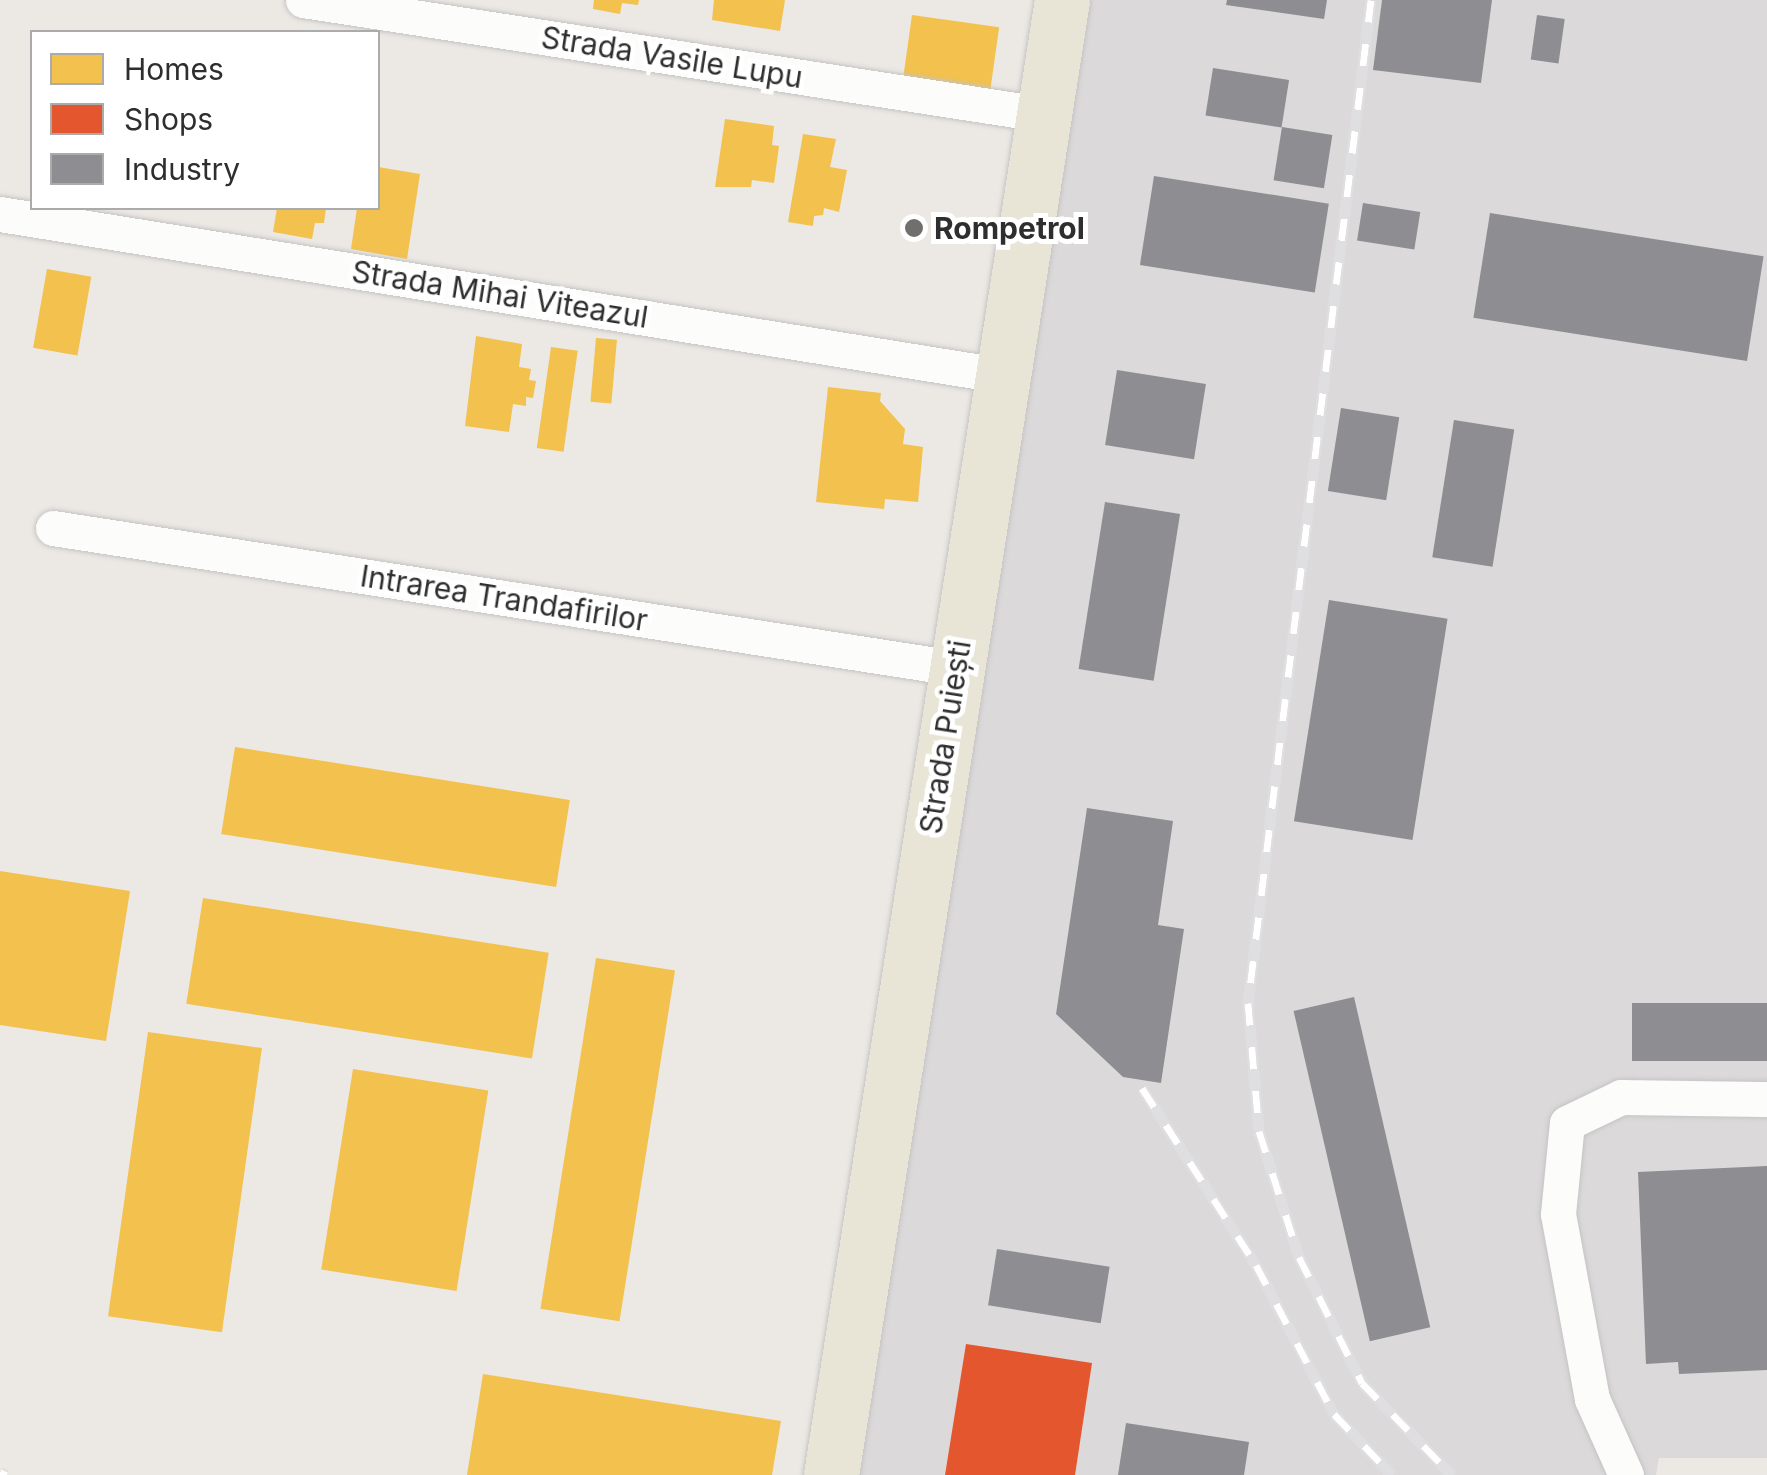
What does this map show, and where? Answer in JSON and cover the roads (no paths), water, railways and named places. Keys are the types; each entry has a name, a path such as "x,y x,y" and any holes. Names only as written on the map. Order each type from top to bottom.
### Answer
{"main road":[{"name":"Strada Puiești","path":"831,1475 1000,375 1062,0"}],"street":[{"name":"Strada Vasile Lupu","path":"303,0 1041,114"},
{"name":"Strada Mihai Viteazul","path":"0,214 1000,375"},
{"name":"Intrarea Trandafirilor","path":"54,528 955,668"},
{"path":"1626,1475 1592,1398 1558,1214 1567,1124 1621,1097 1767,1098"}],"railway":[{"path":"1371,0 1248,1003 1259,1131 1299,1257 1362,1383 1452,1475"},
{"path":"1142,1088 1256,1265 1334,1414 1392,1475"},
{"path":"0,1472 6,1475"}],"place":[{"name":"Rompetrol","path":"914,228"}]}
